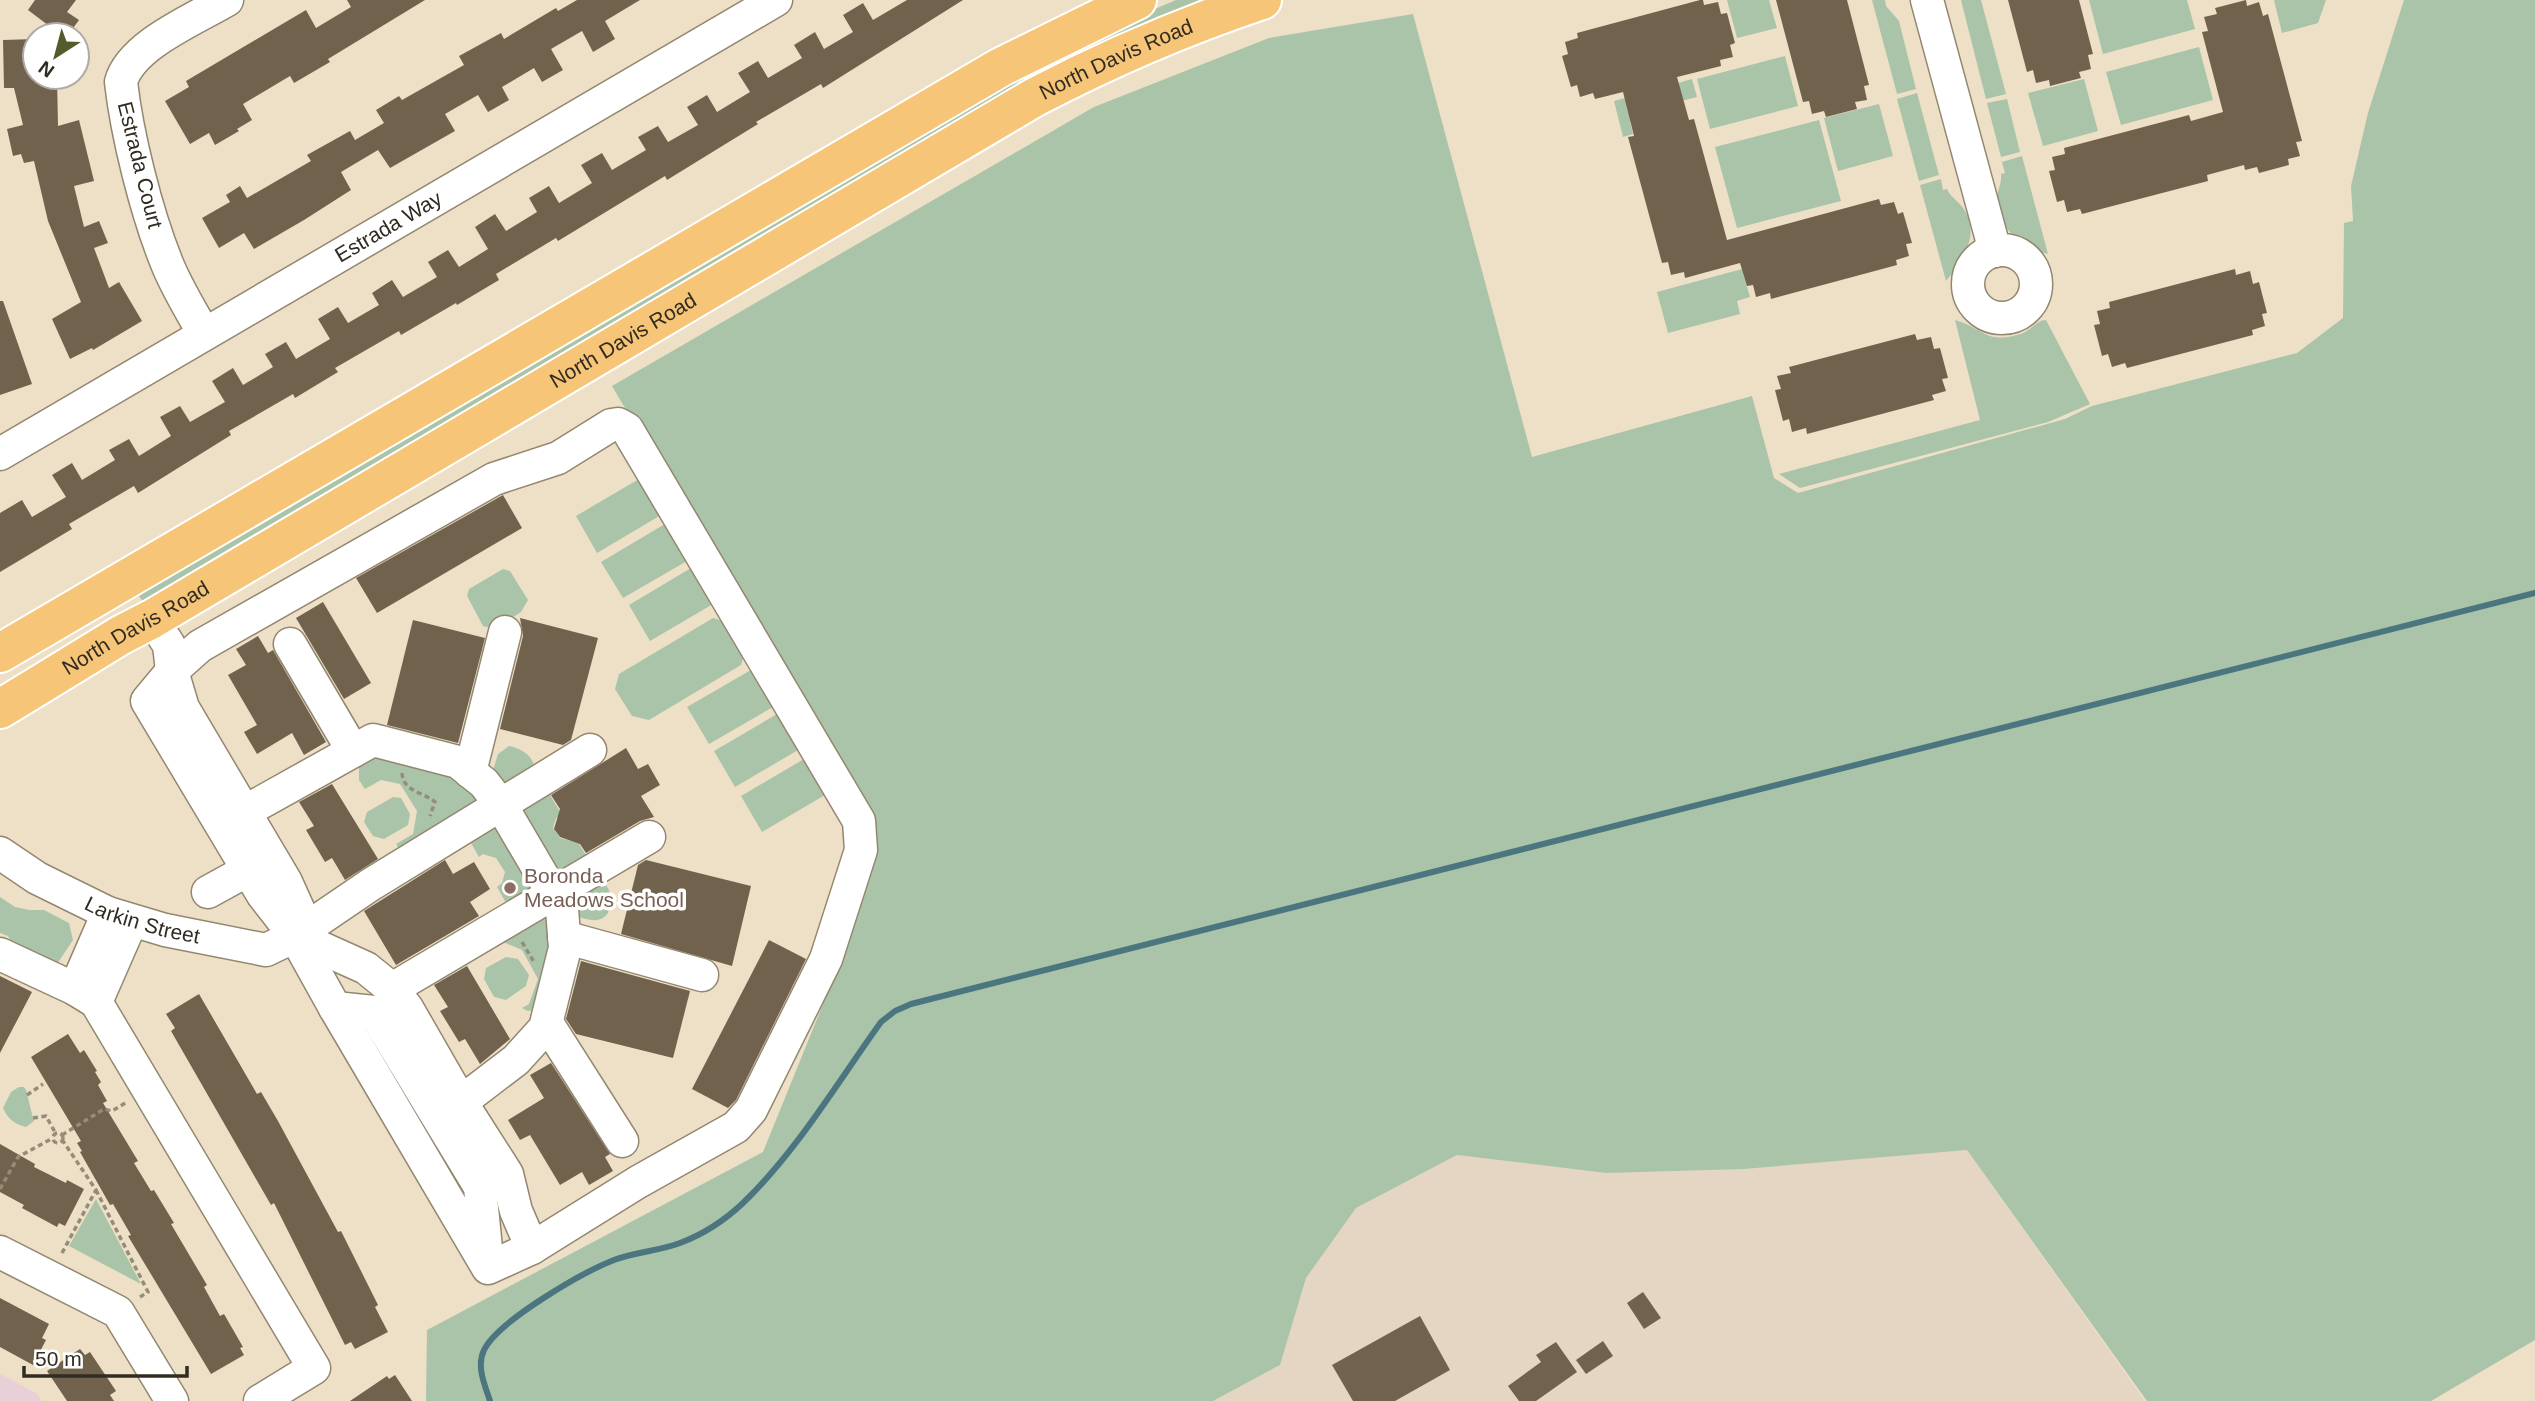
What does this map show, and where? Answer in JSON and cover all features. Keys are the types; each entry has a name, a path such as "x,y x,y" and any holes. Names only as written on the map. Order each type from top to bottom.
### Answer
{"highway":[{"name":"North Davis Road","path":"0,653 1000,67 1092,9 1137,0"},
{"name":"North Davis Road","path":"0,709 97,649 1035,97 1139,47 1262,0"}],"street":[{"name":"Estrada Court","path":"204,334 176,283 160,245 138,163 121,82 124,70 142,51 227,0"},
{"name":"Estrada Way","path":"0,454 776,0"},
{"path":"1927,0 1995,251"},
{"path":"618,424 627,429 859,821 861,850 826,959 751,1110 736,1128 638,1182 532,1248 488,1268 295,936 263,895 248,870 147,701 172,671 200,646 494,479 558,458 611,425 618,424"},
{"path":"152,619 169,645 172,671 183,708 286,882 300,913 295,936"},
{"path":"470,772 505,632"},
{"path":"290,644 353,751"},
{"path":"244,813 373,740 458,762 484,783 501,805 562,909 565,948 545,1028 516,1060 461,1102"},
{"name":"Larkin Street","path":"0,853 37,878 79,901 120,917 266,950 295,936 430,848 590,750"},
{"path":"392,989 649,837"},
{"path":"208,892 248,870"},
{"path":"85,995 120,917"},
{"path":"295,936 366,968 392,989 407,1009 507,1174 516,1211 532,1248"},
{"path":"565,937 702,975"},
{"path":"0,954 85,995 147,1088 314,1368 260,1401"},
{"path":"547,1023 622,1141"},
{"path":"0,1252 118,1312 172,1401"}],"path":[{"path":"407,749 401,778 418,794 435,802 426,830 426,841 430,848"},
{"path":"509,920 529,956 543,969 550,983 556,984"},
{"path":"27,1094 43,1084"},
{"path":"33,1118 46,1116 56,1143 104,1109 112,1111 147,1088"},
{"path":"0,1189 18,1157 54,1136 62,1138 96,1191 148,1292 118,1312"},
{"path":"48,1278 96,1191"}],"shaded area":[{"path":"1967,1150 2145,1401 1213,1401 1280,1365 1306,1278 1356,1208 1457,1155 1606,1173 1744,1169"},
{"path":"0,1374 36,1393 42,1401 0,1401"}],"green space":[{"path":"1176,0 1222,0 145,605 137,593 1073,44"},
{"path":"1727,0 1769,0 1777,28 1737,38"},
{"path":"1872,0 1885,0 1886,6 1899,21 1916,89 1897,94"},
{"path":"1961,0 1981,0 2006,94 1986,99"},
{"path":"2089,0 2187,0 2195,29 2103,54"},
{"path":"2274,0 2326,0 2318,23 2282,33"},
{"path":"2404,0 2535,0 2535,1340 2431,1401 2147,1401 1967,1150 1744,1169 1606,1173 1457,1155 1356,1208 1306,1278 1280,1365 1213,1401 426,1401 427,1330 763,1152 845,950 871,827 612,386 1094,107 1269,38 1413,14 1532,457 1752,396 1774,478 1798,493 2065,419 2092,406 2297,353 2343,318 2344,223 2353,221 2351,186 2368,113"},
{"path":"2199,47 2213,100 2121,125 2106,72"},
{"path":"1785,56 1798,106 1710,129 1697,79"},
{"path":"1692,79 1697,97 1634,113 1636,120 1630,122 1633,134 1623,137 1614,101"},
{"path":"2084,79 2098,131 2043,146 2028,93"},
{"path":"1917,93 1939,175 1919,181 1897,99"},
{"path":"2007,99 2020,152 2001,157 1987,103"},
{"path":"1879,104 1893,156 1838,171 1824,118"},
{"path":"1819,120 1841,201 1737,228 1715,147"},
{"path":"2022,156 2048,254 2021,242 2007,228 1998,212 2001,174 2005,173 2002,162"},
{"path":"1941,179 1943,190 1947,189 1965,211 1971,230 1963,257 1946,281 1920,185"},
{"path":"1742,269 1750,297 1737,301 1740,314 1668,333 1657,292"},
{"path":"1955,320 2001,338 2023,333 2046,320 2090,404 2048,422 1800,488 1779,474 1980,420"},
{"path":"639,479 661,515 597,553 576,516"},
{"path":"665,524 687,561 623,598 601,562"},
{"path":"691,568 713,604 650,641 629,605"},
{"path":"503,569 510,571 528,600 521,612 495,629 483,626 467,596 469,589"},
{"path":"713,618 730,623 746,648 741,665 649,720 632,716 615,689 619,674"},
{"path":"751,670 773,707 709,744 687,707"},
{"path":"777,714 798,750 735,787 714,751"},
{"path":"509,746 526,753 534,764 534,769 509,790 491,777 498,754"},
{"path":"369,758 411,763 446,775 473,787 480,805 402,853 396,844 413,834 417,811 400,784 381,780 365,789 359,780 359,767"},
{"path":"804,759 825,795 762,832 741,796"},
{"path":"562,786 550,795 562,815 556,818 553,828 560,838 571,841 576,839 587,857 561,872 522,811 523,803"},
{"path":"393,797 401,798 410,814 408,825 384,839 373,836 364,822 367,812"},
{"path":"496,823 536,886 509,908 497,887 502,883 505,872 496,858 483,854 479,857 467,836"},
{"path":"597,878 606,885 610,893 608,913 597,920 574,916 568,899"},
{"path":"0,897 15,907 44,910 69,923 73,940 55,967 14,947 8,936 0,933"},
{"path":"543,911 554,922 539,1009 528,1011 522,1008 529,1004 538,979 522,950 503,942"},
{"path":"506,957 518,959 529,975 526,986 506,1000 494,997 484,979 486,968"},
{"path":"19,1087 26,1090 34,1121 26,1127 12,1120 3,1108 11,1092"},
{"path":"96,1199 141,1284 69,1246"}],"building":[{"path":"35,0 76,0 67,12 79,20 43,21 28,10"},
{"path":"347,0 425,0 294,83 290,76 243,104 252,120 237,129 239,131 215,145 209,133 190,144 165,101 189,87 186,81 306,10 316,28 351,7"},
{"path":"577,0 640,0 605,21 615,39 593,52 582,31 551,49 563,70 542,82 534,68 502,87 509,100 488,112 478,95 445,114 455,131 390,168 378,150 341,172 351,190 254,249 244,233 219,248 202,218 230,202 226,195 240,186 247,198 311,161 307,155 350,131 355,140 384,123 376,110 399,96 402,100 464,65 459,56 501,33 504,39 556,8 558,11"},
{"path":"907,0 963,0 823,88 821,84 756,122 758,124 667,180 665,176 558,241 556,238 496,274 499,280 457,305 456,303 401,335 399,331 335,368 338,372 295,398 293,394 229,431 231,435 138,493 134,486 69,524 72,529 0,572 0,513 22,500 32,517 66,497 52,475 72,463 82,480 115,460 109,450 129,439 139,456 171,436 160,417 180,406 190,422 225,402 212,381 233,368 243,385 273,367 265,354 286,342 296,359 330,339 318,319 338,307 348,323 379,305 372,293 392,280 403,297 437,277 428,262 448,250 459,267 488,249 475,227 495,214 506,231 537,212 529,198 549,186 559,203 592,183 581,165 602,153 612,170 646,150 638,137 658,126 668,142 698,125 687,107 707,95 717,112 750,92 738,73 758,61 768,78 802,58 794,45 815,32 824,49 853,32 843,15 863,3 873,20"},
{"path":"1703,0 1704,5 1718,2 1721,14 1727,13 1735,43 1730,45 1733,57 1720,60 1721,66 1677,77 1689,120 1694,119 1727,240 1879,199 1881,205 1894,202 1898,214 1903,212 1912,243 1906,244 1909,256 1896,260 1897,265 1771,299 1770,293 1756,297 1753,285 1747,286 1740,263 1685,278 1684,272 1671,275 1668,262 1662,263 1628,137 1634,136 1623,92 1595,99 1593,93 1580,97 1577,85 1571,87 1562,56 1568,54 1565,42 1578,38 1577,33"},
{"path":"1776,0 1847,0 1869,85 1864,86 1867,100 1855,102 1857,109 1826,117 1824,111 1812,114 1809,101 1803,102"},
{"path":"2008,0 2079,0 2093,54 2088,55 2091,69 2079,72 2081,78 2050,86 2049,80 2036,83 2033,70 2027,72"},
{"path":"2246,0 2247,6 2259,2 2263,16 2268,14 2302,141 2296,142 2300,156 2288,159 2289,165 2259,173 2257,167 2245,170 2244,165 2207,175 2208,181 2082,214 2080,209 2067,212 2064,200 2057,202 2049,171 2055,170 2052,157 2065,154 2064,148 2189,115 2191,121 2223,112 2202,32 2208,31 2204,17 2217,14 2215,8"},
{"path":"21,39 21,91 57,91 58,126 79,120 94,181 74,186 84,227 99,221 108,243 94,248 109,288 119,282 142,321 93,350 92,348 70,359 52,319 81,302 48,221 34,161 24,163 21,154 13,156 7,129 23,125 14,88 4,88 3,40"},
{"path":"2235,269 2236,275 2250,271 2253,284 2259,282 2267,313 2262,314 2265,326 2252,330 2253,335 2127,368 2125,363 2112,367 2108,354 2102,356 2094,325 2100,324 2097,311 2110,308 2109,302"},
{"path":"0,301 3,301 32,384 0,395"},
{"path":"1915,334 1917,340 1931,337 1934,349 1940,348 1948,378 1942,379 1946,391 1932,395 1934,400 1807,434 1806,428 1792,432 1789,419 1783,421 1775,390 1781,389 1777,376 1791,373 1789,367"},
{"path":"503,495 522,528 377,613 356,578"},
{"path":"323,602 371,683 344,699 296,618"},
{"path":"520,618 598,638 571,740 563,745 500,729 523,636"},
{"path":"413,620 485,638 458,743 387,725"},
{"path":"258,636 268,653 273,650 326,742 304,755 292,733 257,754 244,732 257,725 228,675 246,665 236,649"},
{"path":"626,748 638,769 648,764 660,785 641,796 654,817 640,821 586,853 580,844 560,837 554,829 560,809 551,795"},
{"path":"332,784 378,859 345,880 332,858 325,862 306,830 314,826 299,802"},
{"path":"445,860 453,874 474,862 490,889 470,902 479,916 396,965 364,911"},
{"path":"646,860 751,886 732,966 621,934 638,865"},
{"path":"769,940 806,959 736,1100 728,1108 692,1089"},
{"path":"581,961 690,991 673,1058 576,1034 566,1019"},
{"path":"467,966 510,1039 480,1064 465,1039 459,1042 440,1011 448,1007 434,985"},
{"path":"0,976 32,992 0,1053"},
{"path":"199,994 257,1094 261,1092 278,1121 338,1232 341,1231 378,1305 375,1307 388,1332 355,1349 351,1342 345,1345 274,1203 271,1205 171,1031 175,1028 166,1014"},
{"path":"68,1034 80,1053 84,1050 97,1071 95,1072 101,1082 98,1085 107,1101 103,1103 138,1161 134,1163 174,1223 171,1224 207,1285 204,1287 220,1316 224,1314 243,1347 240,1348 244,1355 211,1374 128,1236 131,1235 113,1204 110,1205 80,1152 82,1151 77,1143 81,1141 31,1057"},
{"path":"551,1063 610,1154 605,1157 613,1171 589,1185 582,1172 560,1185 530,1135 520,1140 508,1120 544,1098 530,1075"},
{"path":"0,1144 35,1164 34,1167 84,1189 65,1226 59,1223 57,1227 22,1208 24,1205 0,1192"},
{"path":"1643,1292 1661,1318 1644,1329 1627,1303"},
{"path":"0,1298 49,1324 42,1338 46,1340 33,1365 0,1347"},
{"path":"1420,1316 1450,1370 1395,1401 1353,1401 1332,1365"},
{"path":"1603,1341 1613,1356 1586,1374 1576,1360"},
{"path":"1556,1342 1577,1372 1536,1401 1519,1401 1508,1386 1541,1362 1536,1355"},
{"path":"80,1349 85,1355 90,1352 116,1391 110,1395 114,1401 67,1401 47,1371"},
{"path":"395,1375 412,1401 350,1401 387,1376 389,1379"}],"waterway":[{"path":"490,1401 481,1363 484,1350 492,1338 523,1312 600,1266 622,1257 680,1243 729,1216 781,1161 816,1116 881,1022 895,1011 911,1004 2535,593"}],"place":[{"name":"Boronda Meadows School","path":"510,888"}]}
